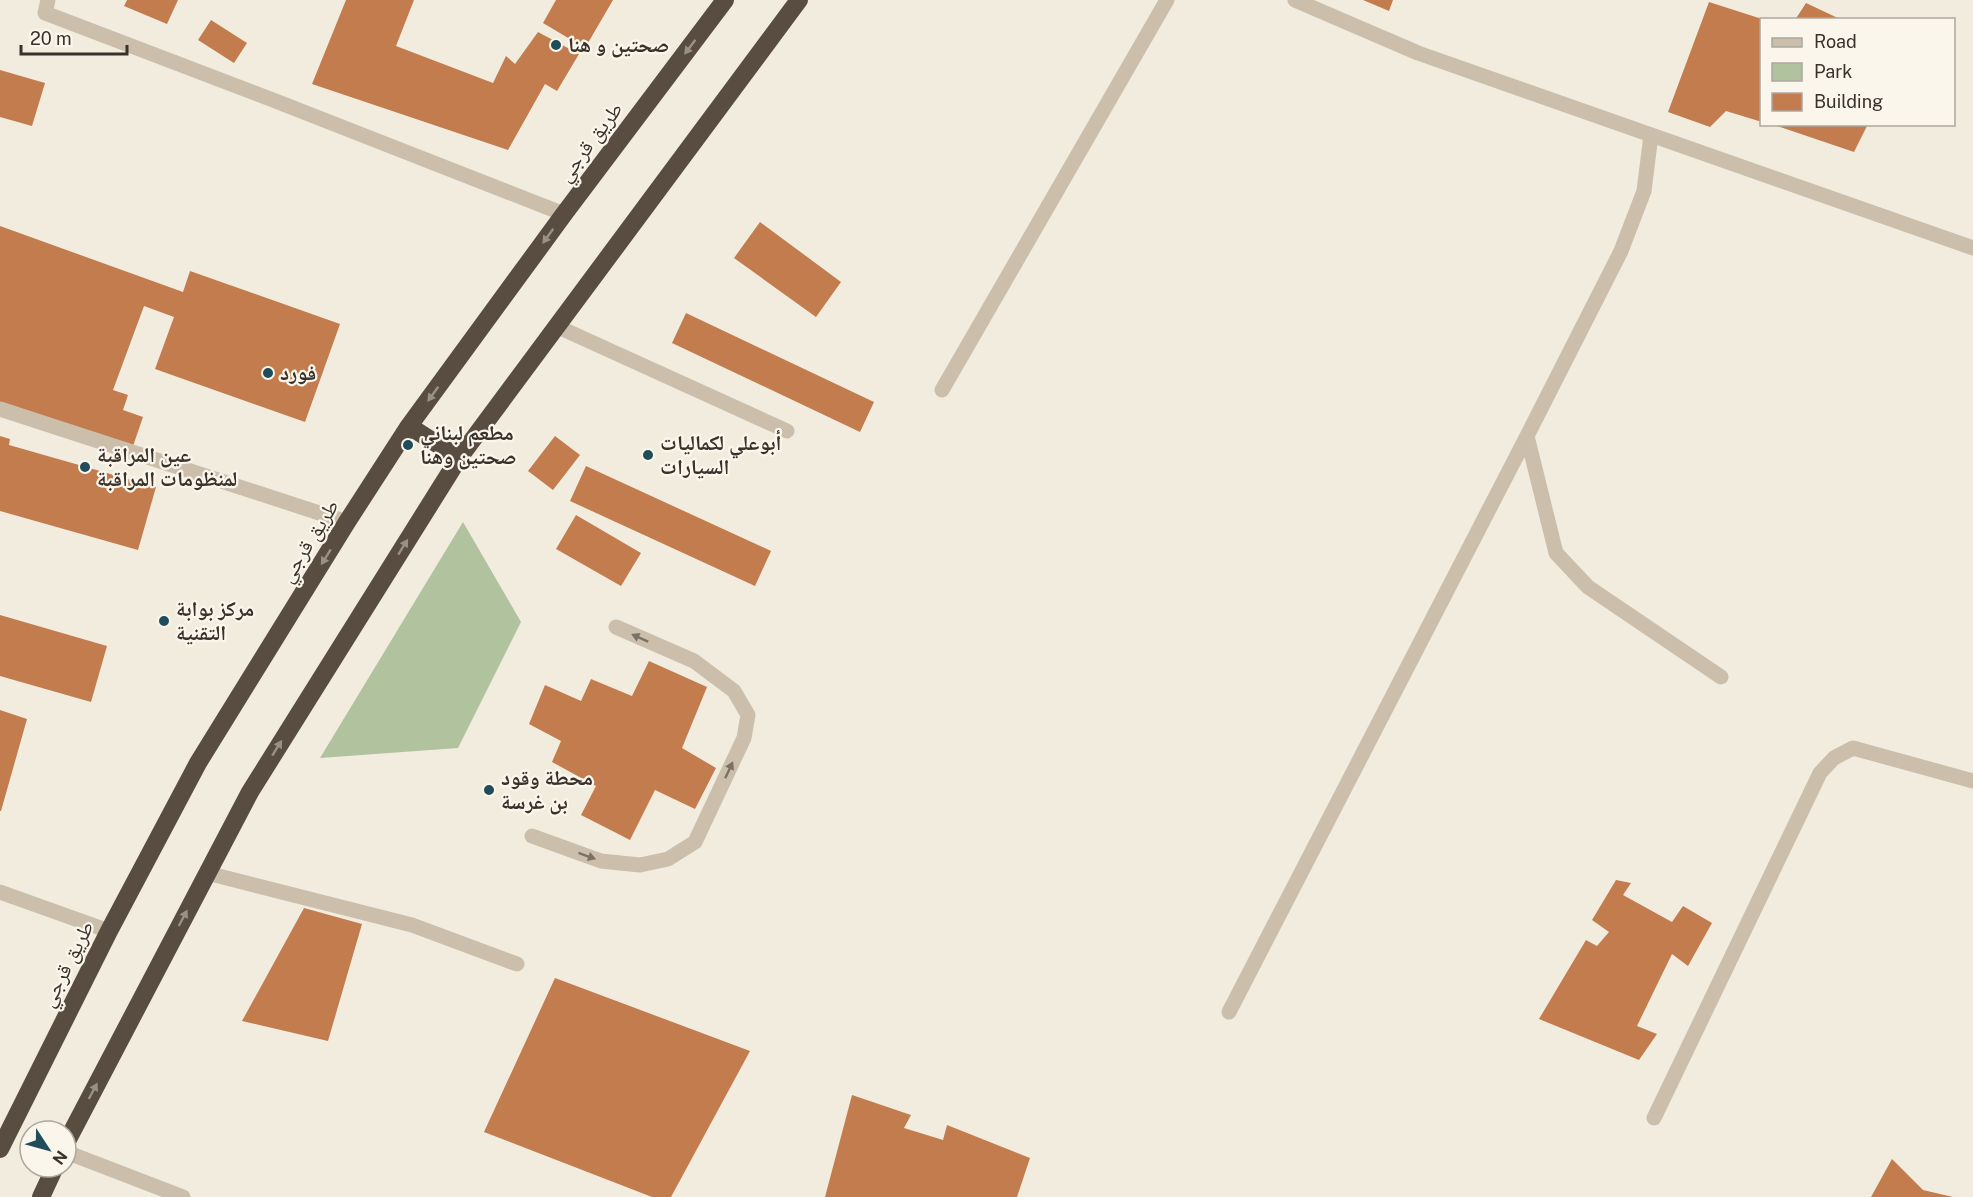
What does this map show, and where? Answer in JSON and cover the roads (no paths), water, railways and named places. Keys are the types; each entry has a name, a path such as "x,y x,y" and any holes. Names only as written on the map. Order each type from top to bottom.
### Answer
{"highway":[{"name":"طريق قرجي","path":"1,1144 109,931 198,763 347,522 410,426 564,214 725,0"},
{"path":"78,1120 250,792 459,458 799,0"},
{"path":"410,426 459,458"},
{"path":"41,1197 49,1179"}],"street":[{"path":"48,0 45,13 564,214"},
{"path":"942,390 1167,0"},
{"path":"1295,0 1418,53 1973,248"},
{"path":"1229,1012 1621,251 1644,191 1651,135"},
{"path":"556,326 788,431"},
{"path":"0,409 347,522"},
{"path":"1527,436 1556,553 1588,587 1721,677"},
{"path":"532,836 601,861 640,865 668,859 695,842 744,738 748,715 734,691 694,661 616,627"},
{"path":"1654,1118 1820,773 1834,758 1853,748 1973,781"},
{"path":"207,873 412,925 518,964"},
{"path":"0,892 109,931"},
{"path":"78,1157 183,1197"}],"place":[{"name":"صحتين و هنا","path":"556,45"},
{"name":"فورد","path":"268,373"},
{"name":"مطعم لبناني صحتين وهنا","path":"408,445"},
{"name":"أبوعلي لكماليات السيارات","path":"648,455"},
{"name":"عين المراقبة لمنظومات المراقبة","path":"85,467"},
{"name":"مركز بوابة التقنية","path":"164,621"},
{"name":"محطة وقود بن غرسة","path":"489,790"}]}
